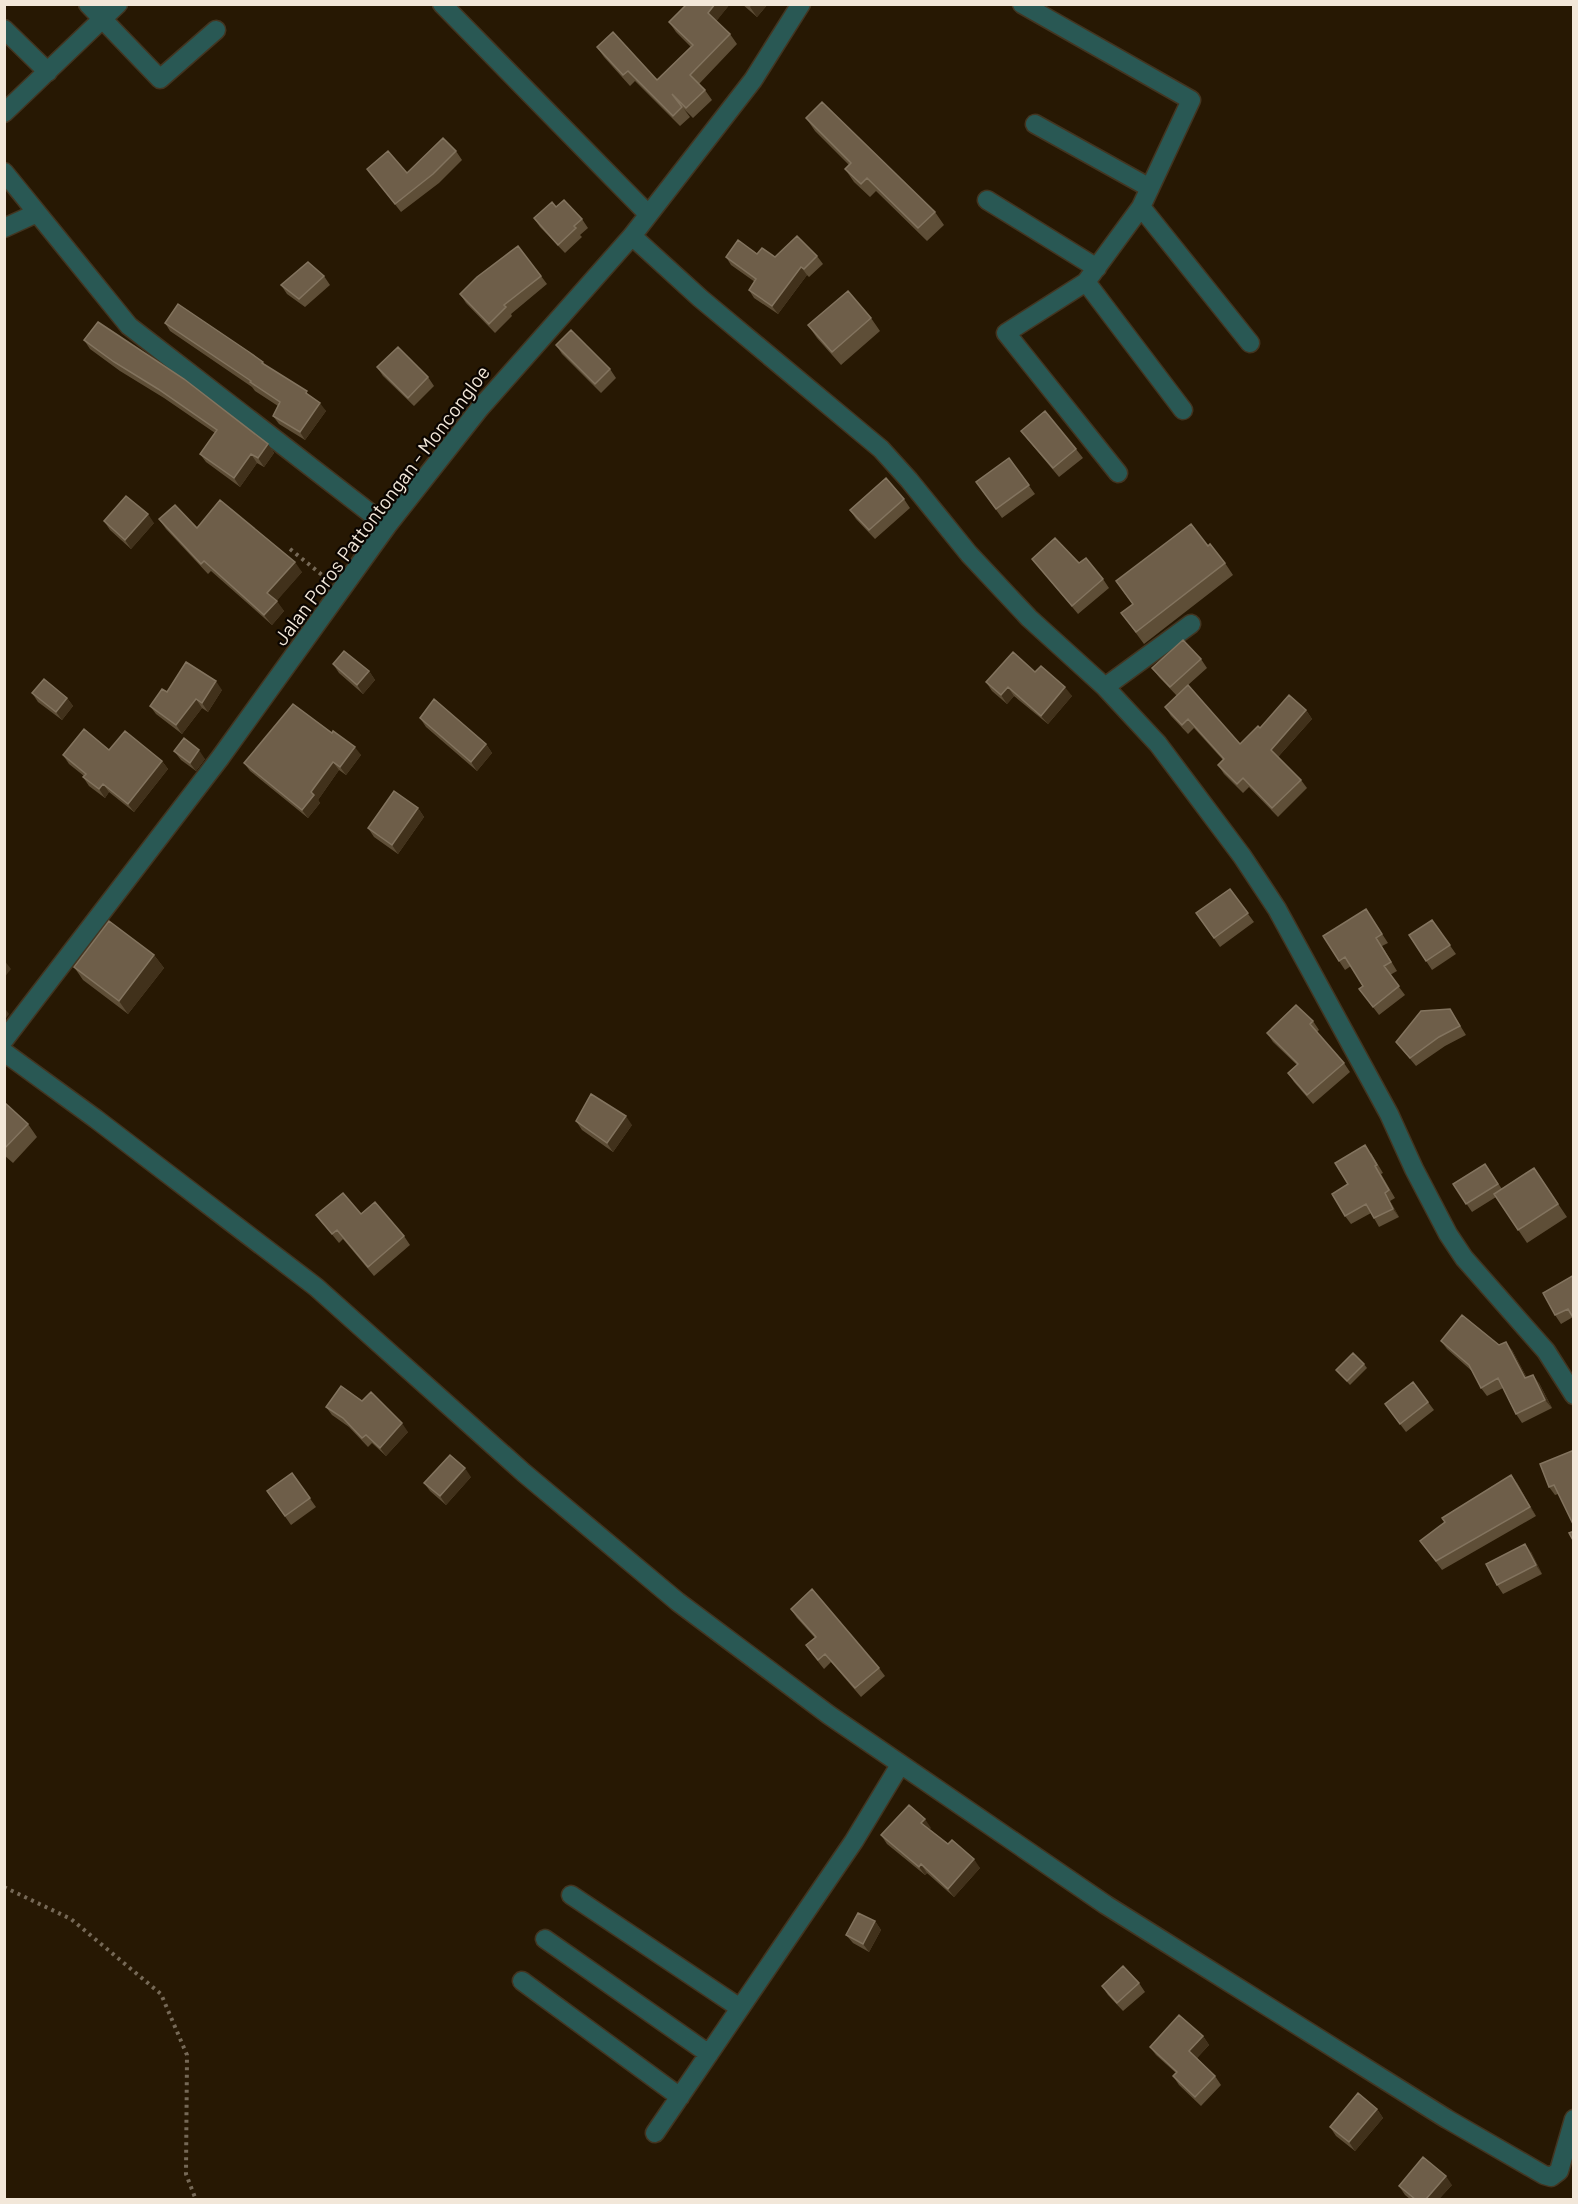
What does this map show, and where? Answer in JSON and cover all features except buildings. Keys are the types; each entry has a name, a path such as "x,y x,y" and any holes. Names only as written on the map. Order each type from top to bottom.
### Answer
{"street":[{"path":"88,4 160,79 216,30"},
{"path":"4,114 118,4"},
{"path":"442,4 648,214"},
{"name":"Jalan Poros Pattontongan - Moncongloe","path":"4,1040 220,758 387,526 480,408 632,236 753,80 801,4"},
{"path":"1022,4 1191,100 1141,207 1091,275 1006,333 1118,473"},
{"path":"5,29 48,72"},
{"path":"1035,124 1150,188"},
{"path":"4,172 129,326 387,526"},
{"path":"987,200 1091,275 1183,410"},
{"path":"1141,207 1250,343"},
{"path":"4,228 37,213"},
{"path":"632,236 700,298 881,449 969,554 1029,618 1105,687 1164,753 1242,856 1277,909 1389,1114 1414,1169 1448,1234 1464,1258 1536,1338 1574,1395"},
{"path":"1105,687 1191,624"},
{"path":"4,1052 316,1287 524,1473 678,1602 900,1765 1106,1905 1447,2120 1534,2170 1551,2177 1559,2171 1574,2119"},
{"path":"655,2133 854,1840 900,1765"},
{"path":"571,1895 740,2008"},
{"path":"545,1939 709,2054"},
{"path":"522,1981 680,2097"}],"path":[{"path":"290,549 340,590"},
{"path":"4,1887 71,1919 161,1994 187,2055 186,2174 196,2199"}]}
